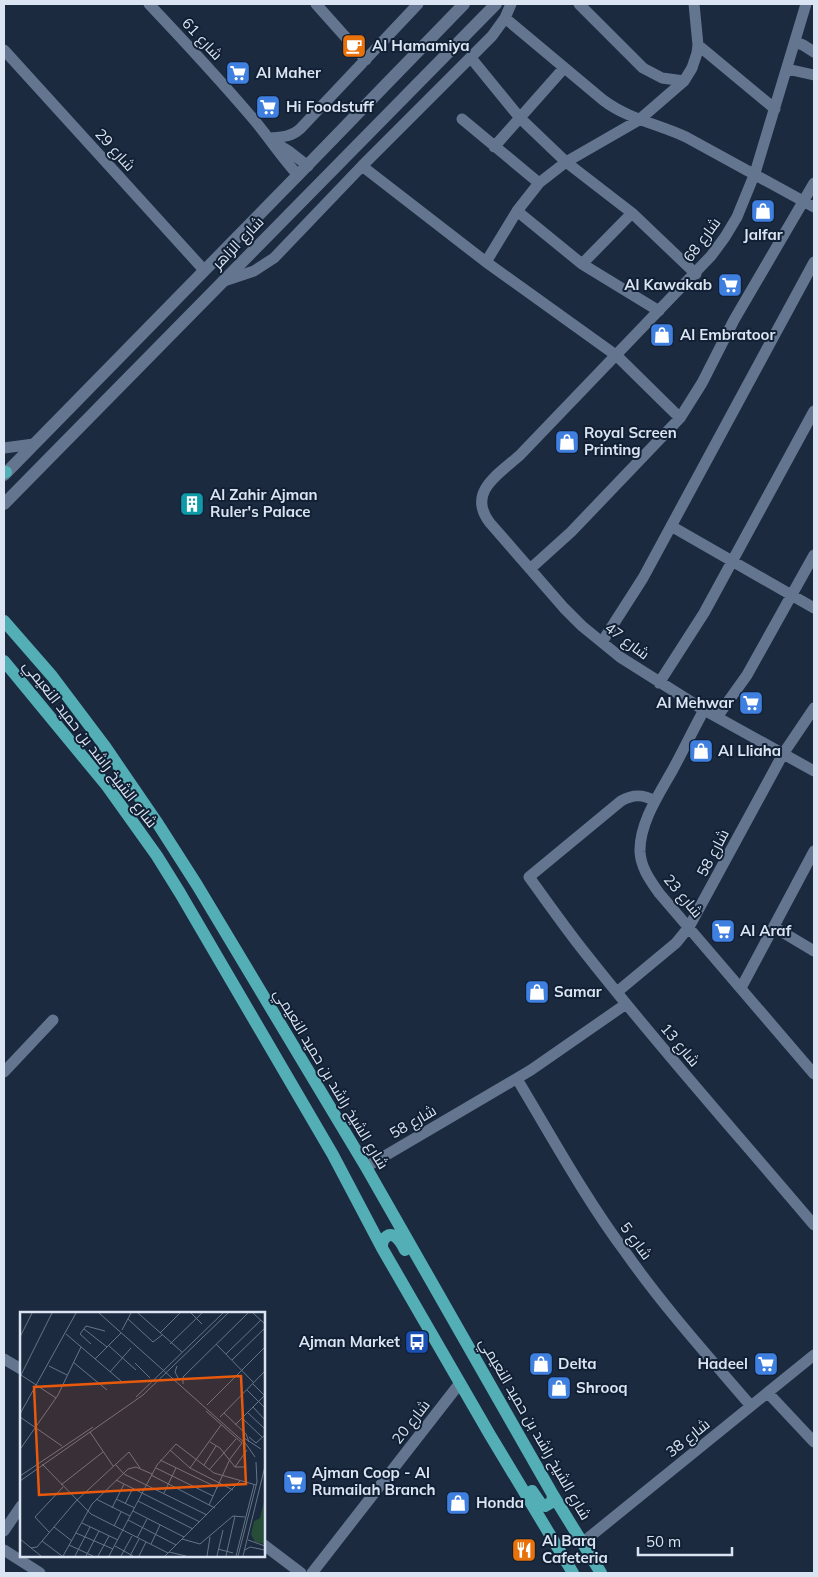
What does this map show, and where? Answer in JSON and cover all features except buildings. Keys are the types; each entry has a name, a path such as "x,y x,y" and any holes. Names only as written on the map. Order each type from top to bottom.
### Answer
{"main road":[{"name":"شارع الزاهر","path":"5,473 308,166 464,4"},
{"name":"شارع الزاهر","path":"4,504 496,4"},
{"path":"371,130 384,108 383,100 376,95"},
{"path":"162,344 155,340 153,332 164,312"},
{"name":"شارع الشيخ راشد بن حميد النعيمي","path":"4,610 8,626 71,700 120,766 202,893 366,1167 553,1494 601,1573"},
{"name":"شارع الشيخ راشد بن حميد النعيمي","path":"4,661 107,786 180,892 333,1155 382,1248 490,1436 573,1573"},
{"path":"382,1248 384,1238 392,1235 397,1237 435,1299 451,1315"},
{"path":"490,1436 506,1452 541,1504 549,1505 554,1498 553,1494"}],"street":[{"name":"شارع 61","path":"149,4 224,85 298,175"},
{"path":"317,4 366,60"},
{"path":"271,140 296,133 418,4"},
{"path":"224,280 254,271 269,262 496,32 511,4"},
{"path":"579,4 643,68 662,78 684,81"},
{"path":"486,262 518,211 539,184 566,162 639,120 684,81 695,61 698,45 694,4"},
{"name":"شارع 68","path":"490,482 520,455 696,274 725,237 747,196 755,173 806,4"},
{"path":"505,18 611,106 639,120 671,130 755,173 814,207"},
{"path":"795,42 814,52"},
{"path":"698,45 775,109"},
{"name":"شارع 29","path":"4,50 204,270"},
{"path":"471,58 520,118 566,162 632,213 696,274"},
{"path":"494,147 564,68"},
{"path":"787,69 814,75"},
{"path":"462,119 539,184"},
{"name":"شارع 61","path":"271,140 308,166"},
{"path":"362,166 486,262 616,356 680,418"},
{"path":"530,569 571,532 680,418 702,384 726,336 814,183"},
{"path":"518,211 582,264 659,311"},
{"path":"582,264 632,213"},
{"path":"602,642 643,578 814,262"},
{"path":"660,683 704,614 814,411"},
{"path":"4,448 34,444"},
{"name":"شارع 47","path":"490,482 484,489 482,498 482,507 485,515 564,608 602,642 633,666 704,710 814,771"},
{"path":"671,526 814,608"},
{"path":"717,717 747,675 814,555"},
{"name":"شارع 58","path":"617,992 676,943 689,928 783,754 814,708"},
{"name":"شارع 23","path":"704,710 655,801 641,841 642,861 650,880 814,1074"},
{"name":"شارع 13","path":"655,801 649,797 635,795 622,801 529,878 626,1004 814,1225"},
{"path":"741,988 774,927 811,866 814,851"},
{"path":"774,927 814,951"},
{"name":"شارع 58","path":"366,1167 517,1079 626,1004"},
{"path":"4,1072 53,1020"},
{"name":"شارع 5","path":"517,1079 620,1246 671,1312 751,1406"},
{"name":"شارع 38","path":"582,1543 814,1355"},
{"path":"4,1359 20,1368"},
{"name":"شارع 20","path":"312,1573 460,1383"},
{"path":"768,1393 814,1442"},
{"path":"4,1531 20,1507"},
{"path":"265,1546 301,1573"},
{"path":"4,1550 40,1573"}],"place":[{"name":"Al Hamamiya","path":"354,46"},
{"name":"Al Maher","path":"238,73"},
{"name":"Hi Foodstuff","path":"268,107"},
{"name":"Jalfar","path":"763,211"},
{"name":"Al Kawakab","path":"730,285"},
{"name":"Al Embratoor","path":"662,335"},
{"name":"Royal Screen Printing","path":"567,442"},
{"name":"Al Zahir Ajman Ruler's Palace","path":"192,504"},
{"name":"Al Mehwar","path":"751,703"},
{"name":"Al Lliaha","path":"701,751"},
{"name":"Al Araf","path":"723,931"},
{"name":"Samar","path":"537,992"},
{"name":"Ajman Market","path":"417,1342"},
{"name":"Delta","path":"541,1364"},
{"name":"Hadeel","path":"766,1364"},
{"name":"Shrooq","path":"559,1388"},
{"name":"Ajman Coop - Al Rumailah Branch","path":"295,1482"},
{"name":"Honda","path":"458,1503"},
{"name":"Al Barq Cafeteria","path":"524,1550"}]}
